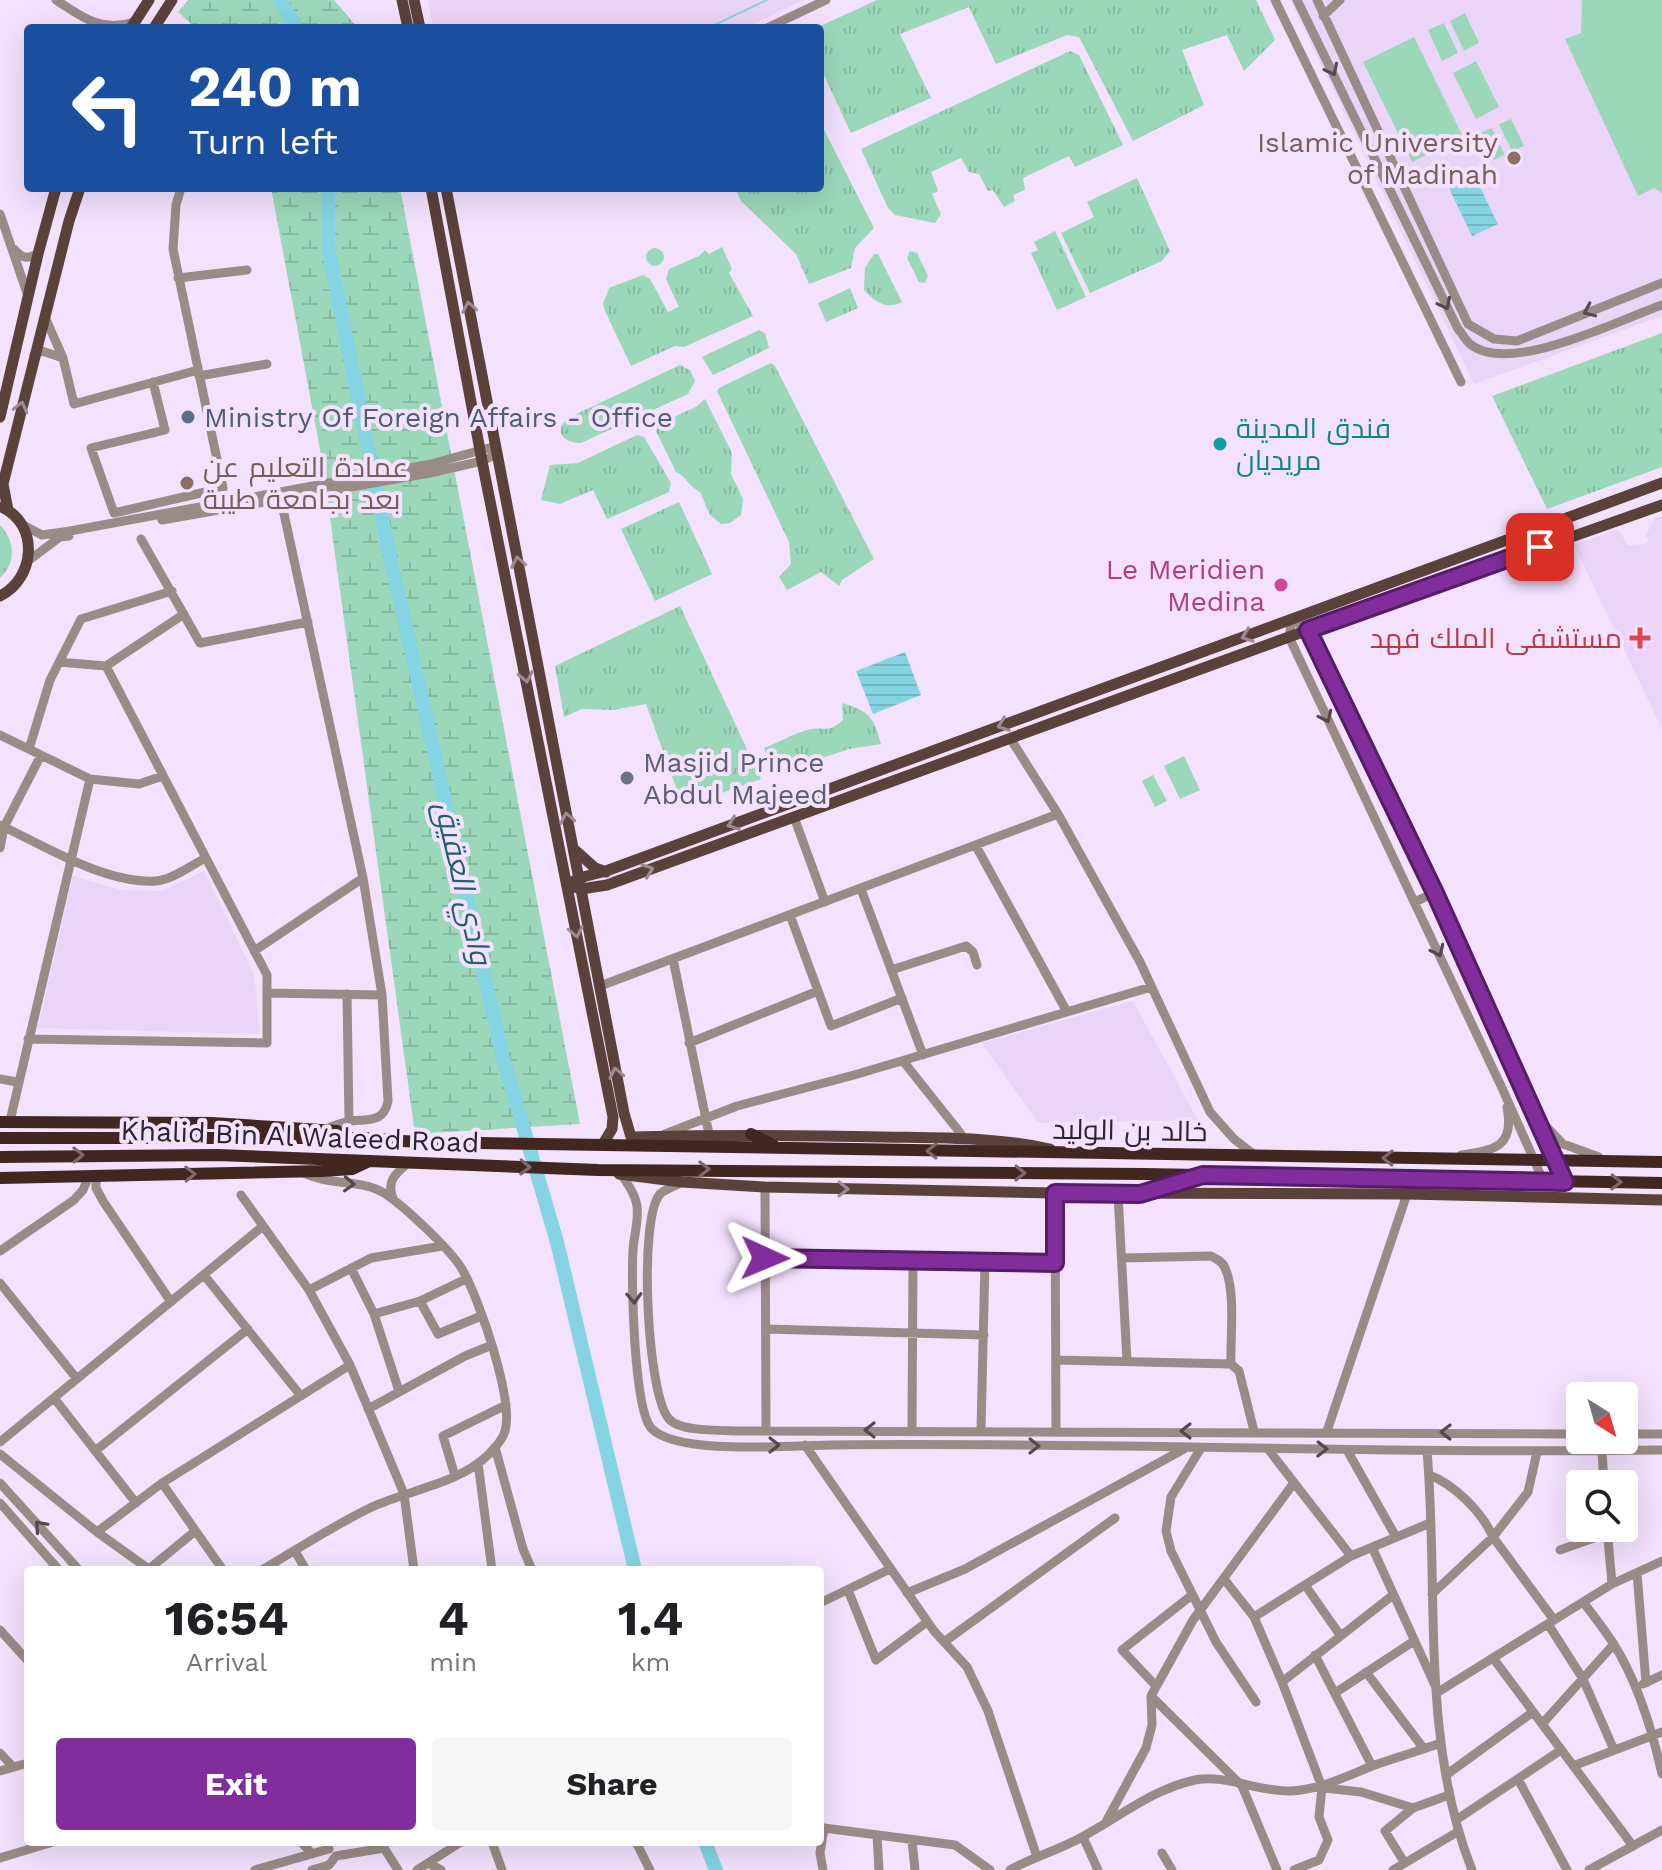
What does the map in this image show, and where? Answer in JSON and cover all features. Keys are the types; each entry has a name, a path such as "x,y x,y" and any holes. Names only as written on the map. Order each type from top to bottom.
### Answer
{"highway":[{"path":"5,1122 212,1123 350,1131 363,1138"},
{"path":"751,1134 779,1148"},
{"name":"Khalid Bin Al Waleed Road","path":"0,1138 363,1138 417,1142 600,1144"},
{"name":"خالد بن الوليد","path":"600,1144 636,1141 779,1148 1662,1162"},
{"name":"Khalid Bin Al Waleed Road","path":"0,1157 203,1155 611,1171"},
{"path":"0,1178 300,1172 352,1169 368,1161"},
{"name":"خالد بن الوليد","path":"611,1171 1203,1175 1662,1183"},
{"path":"1140,1194 1203,1175"}],"main road":[{"path":"134,24 149,0"},
{"path":"402,0 407,24"},
{"path":"414,0 419,24"},
{"path":"157,24 170,3"},
{"path":"0,417 55,192"},
{"path":"0,596 24,575 28,561 29,542 21,524 4,508 3,484 79,192"},
{"path":"432,192 481,456 613,1117 612,1129 600,1144"},
{"path":"447,192 624,1113 636,1141 660,1136 709,1134 965,1139 1022,1143 1070,1153"},
{"path":"580,884 606,871 1662,483"},
{"path":"584,904 592,891 607,885 1662,505"},
{"path":"573,849 595,868 606,871"},
{"path":"606,871 607,885"},
{"path":"568,885 607,885"},
{"path":"611,1171 682,1182 765,1187 1662,1200"}],"street":[{"path":"56,0 90,24"},
{"path":"775,24 826,0"},
{"path":"1275,0 1461,382"},
{"path":"1297,0 1446,306 1471,345 1509,355 1536,352 1662,305"},
{"path":"1317,0 1468,324 1494,339 1517,341 1662,283"},
{"path":"1323,16 1340,0"},
{"path":"153,382 165,430 91,448 114,513 223,488 178,278 173,238 180,192"},
{"path":"0,214 28,296"},
{"path":"11,245 21,257 27,259 38,254"},
{"path":"178,278 247,270"},
{"path":"45,317 63,358 74,404 153,382 267,364"},
{"path":"34,355 42,351 63,358"},
{"path":"21,524 42,535 431,468 496,450"},
{"path":"28,561 60,537 281,500 309,490"},
{"path":"281,500 363,878 382,995 388,1096 386,1110 371,1121 349,1121 323,1130"},
{"path":"141,539 200,643 308,622"},
{"path":"29,749 50,680 81,619 172,591"},
{"path":"59,662 106,666 184,614"},
{"path":"1543,1180 1289,637 1292,619 1308,630 1435,893 1565,1182"},
{"path":"28,1039 267,1043 267,975 106,666"},
{"path":"0,735 90,779 139,784 163,776"},
{"path":"1010,738 1058,814 1151,987 1210,1112 1234,1139 1256,1156"},
{"path":"0,848 2,826 41,755"},
{"path":"5,1122 90,779"},
{"path":"600,986 1058,814"},
{"path":"794,817 825,902"},
{"path":"2,826 122,878 158,881 206,858"},
{"path":"976,846 1067,1012"},
{"path":"254,951 363,878"},
{"path":"861,889 923,1055"},
{"path":"1414,902 1435,893"},
{"path":"790,915 831,1026 902,998"},
{"path":"891,970 966,946 973,952 977,965"},
{"path":"673,959 709,1134"},
{"path":"660,1136 705,1117 1151,987"},
{"path":"689,1043 818,991"},
{"path":"267,993 382,995"},
{"path":"347,994 349,1121"},
{"path":"903,1061 965,1139"},
{"path":"0,1079 17,1082"},
{"path":"1437,1158 1487,1151 1498,1145 1510,1127 1502,1088"},
{"path":"1531,1103 1550,1133 1563,1144 1614,1161"},
{"path":"395,1201 390,1191 392,1179 414,1163"},
{"path":"611,1171 634,1196 637,1207 633,1254 637,1382 643,1411 651,1428 668,1439 713,1446 956,1445 1566,1452"},
{"path":"269,1566 371,1508 455,1476 478,1463 505,1434 503,1382 462,1269 395,1201 368,1185 331,1182 300,1172"},
{"path":"0,1251 74,1200 92,1176"},
{"path":"92,1176 99,1195 171,1302"},
{"path":"682,1182 659,1195 651,1215 647,1254 652,1360 659,1402 668,1419 679,1426 766,1431 1566,1434"},
{"path":"765,1187 766,1431"},
{"path":"1055,1193 1056,1431"},
{"path":"1118,1194 1127,1361"},
{"path":"1327,1431 1407,1194"},
{"path":"241,1195 309,1290 350,1365 404,1494 413,1566"},
{"path":"0,1442 263,1226"},
{"path":"309,1290 371,1258 442,1246"},
{"path":"633,1254 647,1254"},
{"path":"1123,1258 1211,1256 1219,1260 1225,1267 1230,1284 1231,1364"},
{"path":"765,1258 1055,1263"},
{"path":"912,1430 913,1260"},
{"path":"981,1430 985,1261"},
{"path":"351,1268 374,1314 399,1391"},
{"path":"204,1275 301,1396"},
{"path":"374,1314 420,1301 466,1279"},
{"path":"0,1283 77,1379"},
{"path":"420,1301 438,1334 481,1316"},
{"path":"95,1451 248,1329"},
{"path":"766,1329 984,1335"},
{"path":"368,1409 465,1356 492,1345"},
{"path":"1056,1360 1231,1364 1239,1371 1254,1431"},
{"path":"97,1532 162,1483 350,1365"},
{"path":"54,1398 136,1503"},
{"path":"455,1476 443,1436 506,1405"},
{"path":"955,1430 956,1445"},
{"path":"1479,1452 1480,1433"},
{"path":"1638,1434 1662,1434"},
{"path":"805,1445 927,1622 967,1667 988,1711 1037,1857"},
{"path":"495,1447 530,1566"},
{"path":"907,1593 965,1569 1187,1448"},
{"path":"1201,1448 1171,1497 1166,1531 1171,1551 1216,1642 1256,1702"},
{"path":"1268,1449 1351,1556"},
{"path":"1347,1450 1396,1537"},
{"path":"1638,1450 1662,1450"},
{"path":"1427,1451 1441,1743 1449,1795 1472,1870"},
{"path":"1432,1594 1493,1537 1528,1492 1537,1452"},
{"path":"0,1454 144,1566"},
{"path":"478,1463 491,1566"},
{"path":"1429,1475 1444,1481 1487,1523 1493,1537 1551,1622 1583,1679 1614,1750"},
{"path":"0,1483 75,1566"},
{"path":"162,1483 220,1566"},
{"path":"1105,1823 1146,1748 1152,1725 1151,1696 1156,1686 1200,1610 1293,1484"},
{"path":"0,1503 55,1566"},
{"path":"944,1642 1115,1518"},
{"path":"1254,1617 1351,1556 1430,1523"},
{"path":"155,1566 194,1532"},
{"path":"1560,1550 1579,1542"},
{"path":"1609,1542 1612,1584"},
{"path":"1372,1547 1438,1692"},
{"path":"295,1551 304,1566"},
{"path":"1438,1692 1612,1584 1662,1561"},
{"path":"824,1601 890,1569"},
{"path":"1637,1573 1646,1683"},
{"path":"1224,1579 1254,1617 1322,1787 1319,1817 1328,1840 1319,1860 1294,1870"},
{"path":"1305,1585 1340,1635"},
{"path":"848,1590 876,1660 927,1622"},
{"path":"1156,1686 1122,1650 1192,1595"},
{"path":"1282,1682 1393,1595"},
{"path":"1583,1602 1614,1644 1658,1733 1662,1774"},
{"path":"0,1630 24,1657"},
{"path":"1335,1693 1414,1641"},
{"path":"1542,1724 1614,1644"},
{"path":"1315,1655 1372,1766"},
{"path":"1493,1658 1633,1846"},
{"path":"1366,1672 1424,1749"},
{"path":"1636,1688 1662,1675"},
{"path":"1151,1696 1242,1786 1277,1870"},
{"path":"1446,1775 1533,1712"},
{"path":"1573,1766 1658,1733"},
{"path":"1322,1787 1441,1743"},
{"path":"1456,1820 1561,1750"},
{"path":"0,1753 13,1767"},
{"path":"0,1771 24,1764"},
{"path":"1010,1870 1083,1837 1149,1797 1198,1779 1225,1779 1242,1786 1290,1791 1322,1787 1361,1792 1413,1808"},
{"path":"1518,1779 1567,1870"},
{"path":"1404,1862 1385,1831 1413,1808 1449,1795"},
{"path":"824,1828 955,1845 990,1870"},
{"path":"1589,1870 1662,1830"},
{"path":"1393,1870 1459,1831"},
{"path":"877,1835 879,1870"},
{"path":"1083,1837 1098,1870"},
{"path":"912,1840 915,1870"},
{"path":"0,1858 40,1846"},
{"path":"305,1846 312,1854"},
{"path":"255,1870 330,1849 371,1846"},
{"path":"386,1846 398,1870"},
{"path":"417,1870 455,1846"},
{"path":"493,1846 502,1870"},
{"path":"638,1846 650,1870"},
{"path":"821,1846 823,1870"},
{"path":"312,1870 329,1865 330,1849"},
{"path":"1162,1853 1172,1870"},
{"path":"1319,1860 1324,1870"},
{"path":"428,1863 441,1870"}],"shaded area":[{"path":"428,0 804,0 753,24 432,24"},
{"name":"Islamic University of Madinah","path":"1290,0 1662,0 1662,316 1474,384"},
{"name":"مستشفى الملك فهد","path":"1662,516 1662,729 1574,545 1618,529 1628,546 1649,543 1646,535 1655,518"},
{"path":"204,871 254,974 260,1034 38,1028 73,876 121,890 162,891"},
{"path":"1133,1001 1198,1120 1038,1123 982,1043"}],"green space":[{"path":"188,0 334,0 355,24 192,24 178,12"},
{"path":"877,0 1256,0 1275,40 1244,71 1227,35 1182,50 1204,105 1133,141 1079,37 1067,35 996,64 969,7 900,34 931,98 851,133 824,76 824,24"},
{"path":"1582,0 1662,0 1662,193 1654,188 1638,196 1565,39 1581,33"},
{"path":"1465,13 1479,43 1464,51 1450,21"},
{"path":"1444,23 1458,53 1442,61 1428,30"},
{"path":"1414,37 1463,137 1412,162 1363,62"},
{"path":"1070,51 1079,55 1123,145 1075,167 1069,156 1023,178 1025,190 1013,195 1015,201 1004,207 993,190 988,191 979,174 969,172 961,158 931,172 938,191 932,194 941,214 935,223 895,215 888,208 861,149"},
{"path":"1476,61 1499,107 1476,119 1453,73"},
{"path":"1511,119 1524,146 1512,151 1499,124"},
{"path":"1492,128 1505,155 1493,160 1480,133"},
{"path":"824,130 874,228 855,248 851,268 809,284 796,254 741,201 737,192 824,192"},
{"path":"1137,178 1170,251 1162,261 1090,293 1061,233 1094,217 1087,202"},
{"path":"272,192 401,192 580,1124 415,1134 322,460"},
{"path":"1055,231 1086,297 1057,310 1031,253 1038,250 1034,242"},
{"path":"722,247 732,269 729,273 753,316 684,347 675,346 631,366 603,304 609,288 643,275 650,279 668,312 679,307 666,279 669,269 699,256 705,250 709,254"},
{"path":"655,248 664,257 655,266 646,257"},
{"path":"910,251 917,253 928,276 925,283 919,282 907,258"},
{"path":"874,254 878,254 902,302 881,304 864,290 865,268"},
{"path":"850,288 858,308 826,322 818,303"},
{"path":"759,330 765,333 769,348 713,375 702,357"},
{"path":"1662,333 1662,467 1547,509 1492,396"},
{"path":"771,363 874,559 842,580 839,586 821,572 787,590 779,577 791,564 789,542 717,391"},
{"path":"680,365 690,370 695,381 688,394 581,443 569,441 562,435 561,427 568,418"},
{"path":"705,399 732,453 731,474 743,499 741,515 730,523 721,524 710,515 700,492 676,472 656,431 660,423 696,407"},
{"path":"637,435 644,437 671,483 669,492 607,519 593,490 560,504 541,500 550,465 578,463"},
{"path":"679,502 712,574 655,601 621,529"},
{"path":"0,525 9,538 12,552 9,565 0,578"},
{"path":"680,606 761,779 683,807 646,704 613,710 582,709 564,717 555,666"},
{"path":"842,703 869,716 881,744 849,749 774,774 764,748 807,730 833,727 843,720"},
{"path":"1184,756 1200,790 1180,799 1164,766"},
{"path":"1153,775 1167,801 1155,807 1142,781"}],"water":[{"path":"1471,169 1498,224 1472,236 1446,182"},
{"path":"905,652 921,695 873,714 856,671"}],"waterway":[{"name":"وادي العقيق","path":"280,0 295,24"},
{"path":"716,24 767,0"},
{"name":"وادي العقيق","path":"328,192 328,247 388,548 503,1058 557,1242 634,1566"},
{"name":"وادي العقيق","path":"707,1846 716,1870"}],"place":[{"name":"Islamic University of Madinah","path":"1514,158"},
{"name":"Ministry Of Foreign Affairs - Office","path":"188,417"},
{"name":"فندق المدينة مريديان","path":"1220,444"},
{"name":"عمادة التعليم عن بعد بجامعة طيبة","path":"187,483"},
{"name":"Le Meridien Medina","path":"1281,585"},
{"name":"مستشفى الملك فهد","path":"1640,638"},
{"name":"Masjid Prince Abdul Majeed","path":"627,778"}],"route":[{"path":"765,1258 1055,1263 1055,1193 1140,1194 1203,1175 1565,1182 1435,893 1308,630 1540,547"}]}
